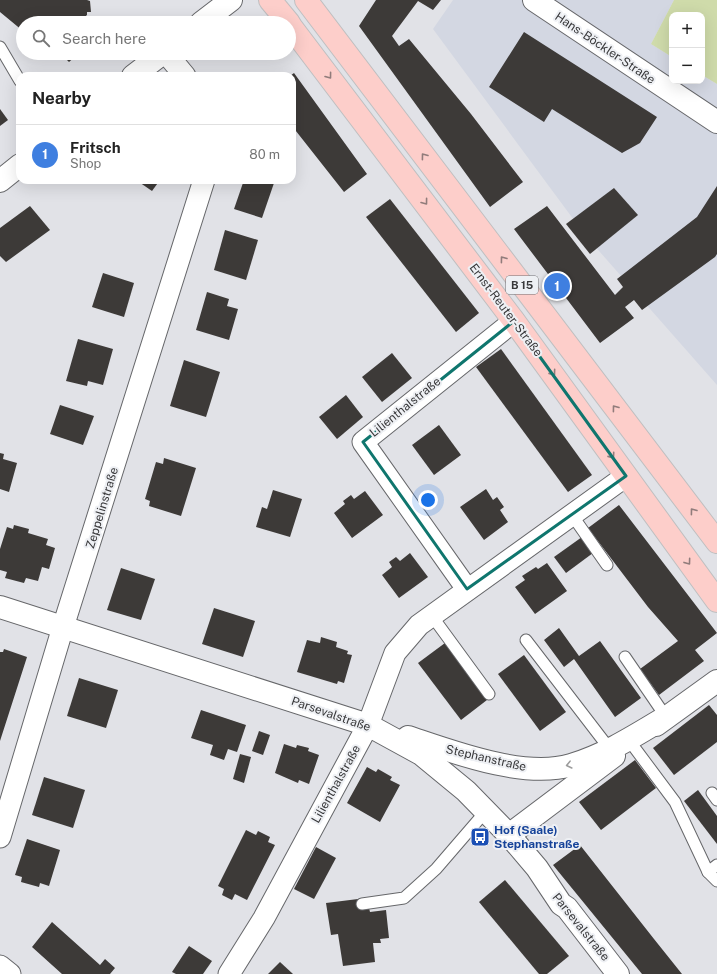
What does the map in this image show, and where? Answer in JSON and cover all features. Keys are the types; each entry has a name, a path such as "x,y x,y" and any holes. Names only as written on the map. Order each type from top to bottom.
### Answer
{"main road":[{"path":"211,16 231,0"},
{"name":"Ernst-Reuter-Straße","path":"270,0 283,16"},
{"name":"B 15","path":"306,0 717,542"},
{"name":"Hans-Böckler-Straße","path":"534,0 717,122"},
{"name":"Ernst-Reuter-Straße","path":"296,32 514,320 717,601"},
{"path":"138,72 155,60"},
{"path":"0,181 16,168"},
{"name":"Parsevalstraße","path":"0,607 368,725 406,745 438,766 509,835 536,868 561,904 567,908 618,974"},
{"name":"Stephanstraße","path":"509,835 618,749 717,681"},
{"name":"Stephanstraße","path":"368,725 451,751 521,768 539,769 570,765 618,749"}],"street":[{"path":"170,60 181,72"},
{"name":"Zeppelinstraße","path":"0,837 63,627 203,184"},
{"name":"Lilienthalstraße","path":"467,589 363,442 514,320"},
{"name":"Lilienthalstraße","path":"229,974 264,918 368,725 396,653 419,625 626,476"},
{"path":"0,966 10,974"}],"lane":[{"path":"0,47 16,74"},
{"path":"572,515 607,565"},
{"path":"432,616 489,694"},
{"path":"526,640 618,749 675,802 713,868 717,881"},
{"path":"625,657 666,717"},
{"path":"362,904 404,898 436,869 486,811"}],"highlighted area":[{"path":"514,321 626,476 467,589 363,442"}],"shaded area":[{"path":"453,0 674,0 651,44 669,55 669,84 705,84 705,77 717,84 717,385 585,235 433,29"}],"green space":[{"path":"674,0 717,0 717,84 705,77 705,12 669,12 669,55 651,44"}],"building":[{"path":"0,0 87,0 90,1 91,12 87,12 86,16 16,16 16,25 0,12"},
{"path":"376,0 441,0 433,10 418,1 392,36 399,46 409,39 471,114 523,182 490,207 359,26"},
{"path":"524,32 657,117 640,143 622,153 552,109 544,122 489,87"},
{"path":"296,76 367,174 344,192 296,131"},
{"path":"0,109 8,120 0,126"},
{"path":"142,184 157,184 152,191"},
{"path":"243,184 274,184 262,218 234,209"},
{"path":"717,186 717,254 715,257 642,310 634,300 625,307 634,318 600,343 514,229 547,206 615,295 623,287 617,279 697,217"},
{"path":"614,188 638,215 590,254 566,224"},
{"path":"390,199 479,313 456,332 366,217"},
{"path":"30,206 50,230 6,262 0,256 0,228"},
{"path":"225,230 258,240 246,280 214,270"},
{"path":"103,273 134,283 124,317 92,307"},
{"path":"207,292 229,299 227,306 238,309 229,340 196,330"},
{"path":"78,339 113,349 103,385 88,381 87,386 66,381"},
{"path":"501,349 592,475 568,492 476,367"},
{"path":"392,353 412,378 382,402 362,377"},
{"path":"184,360 220,372 206,417 170,406"},
{"path":"346,395 363,417 337,439 319,417"},
{"path":"60,405 94,416 83,445 50,434"},
{"path":"439,425 461,455 434,475 412,445"},
{"path":"0,453 4,454 3,459 17,463 9,492 0,489"},
{"path":"164,458 196,468 181,516 149,506 150,501 145,499 156,462 163,464"},
{"path":"486,489 493,500 497,497 504,507 500,510 508,522 484,540 460,507"},
{"path":"273,490 302,499 290,537 256,527 262,507 267,509"},
{"path":"365,491 383,515 352,538 334,513 345,504 343,501 351,495 354,499"},
{"path":"619,505 717,633 695,650 704,661 659,695 640,669 678,641 648,607 588,528"},
{"path":"14,525 29,529 28,533 48,539 46,545 55,548 49,569 42,567 38,581 26,578 24,583 5,578 7,572 0,570 0,549 7,527 13,529"},
{"path":"582,537 593,553 566,573 554,557"},
{"path":"410,553 428,577 399,598 382,575 392,567 389,562 396,557 400,561"},
{"path":"547,563 567,591 535,614 515,587 525,580 522,576 536,567 538,569"},
{"path":"121,568 155,579 141,620 107,610"},
{"path":"214,608 255,621 243,657 202,644"},
{"path":"559,628 579,656 600,641 641,698 615,717 574,659 564,667 544,640"},
{"path":"321,637 337,642 336,647 348,651 347,654 352,655 344,683 338,681 337,684 297,672 307,640 320,643"},
{"path":"445,643 487,700 461,720 418,663"},
{"path":"4,649 27,657 0,741 0,652 3,652"},
{"path":"524,655 566,712 540,731 498,674"},
{"path":"79,678 118,690 106,728 67,716"},
{"path":"709,705 717,715 717,742 674,775 653,748"},
{"path":"201,710 246,725 237,752 228,749 224,760 210,755 213,745 191,738"},
{"path":"259,731 270,735 263,755 252,751"},
{"path":"284,744 296,748 297,745 309,748 308,751 319,755 309,784 299,780 298,783 275,773"},
{"path":"240,754 251,757 244,783 233,779"},
{"path":"635,760 656,788 601,830 579,802"},
{"path":"367,767 376,772 378,769 392,777 390,780 400,785 380,822 347,803"},
{"path":"44,777 85,790 73,828 32,815"},
{"path":"698,790 717,816 717,844 684,801"},
{"path":"246,830 256,835 258,831 270,837 268,842 275,845 247,900 235,894 232,900 222,895 224,889 218,886"},
{"path":"27,839 60,850 49,886 40,883 39,887 21,882 22,877 15,875"},
{"path":"580,845 682,974 642,974 553,865"},
{"path":"316,847 336,858 314,899 294,889"},
{"path":"505,880 569,956 547,974 539,974 479,902"},
{"path":"358,899 360,909 369,908 370,912 386,910 389,938 380,939 381,943 373,943 375,962 343,966 338,934 331,935 326,903"},
{"path":"52,922 100,965 105,959 115,968 110,974 62,974 32,947"},
{"path":"189,946 212,961 203,974 176,974 172,972"},
{"path":"280,962 293,974 268,974"}],"place":[{"name":"Fritsch","path":"557,286"},
{"name":"Hof (Saale) Stephanstraße","path":"480,837"}]}
